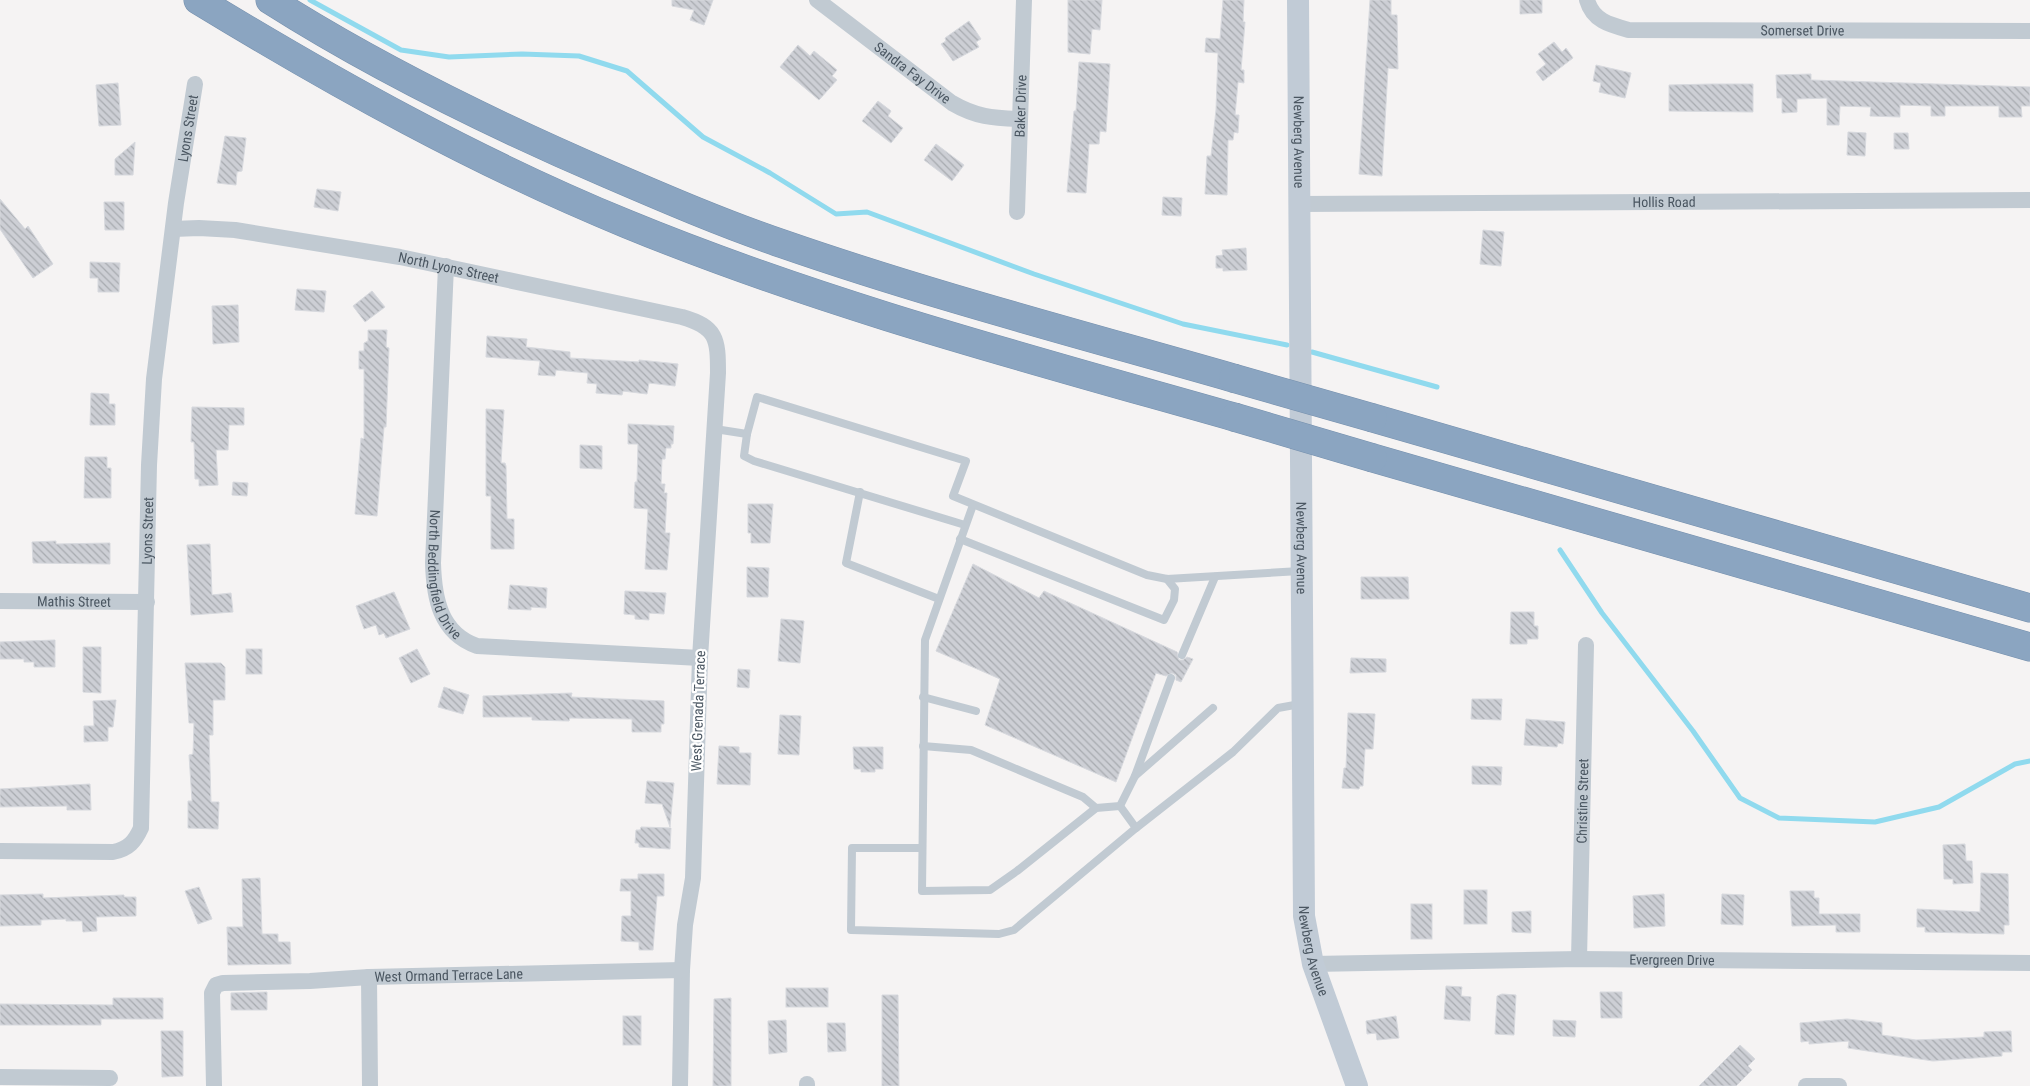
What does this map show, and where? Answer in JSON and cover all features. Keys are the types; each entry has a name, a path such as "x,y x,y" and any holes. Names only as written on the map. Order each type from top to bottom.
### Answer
{"highway":[{"path":"198,0 308,67 424,130 552,192 628,225 743,269 907,323 2030,647"},
{"path":"270,0 351,49 420,86 550,149 698,213 784,245 935,292 2030,608"}],"street":[{"name":"Sandra Fay Drive","path":"817,0 952,103 969,113 987,117 1020,118"},
{"name":"Baker Drive","path":"1017,212 1024,0"},
{"name":"Newberg Avenue","path":"1298,0 1304,916 1313,964 1357,1086"},
{"name":"Somerset Drive","path":"1588,0 1590,8 1598,18 1608,24 1629,30 2030,31"},
{"name":"Lyons Street","path":"0,851 114,852 123,850 134,842 142,828 154,379 173,229 195,84"},
{"name":"Hollis Road","path":"1299,204 2030,200"},
{"name":"North Lyons Street","path":"173,229 235,230 446,266 682,316 706,326 715,336"},
{"name":"North Beddingfield Drive","path":"446,266 433,563 436,602 449,628 467,643 477,646 700,658"},
{"name":"West Grenada Terrace","path":"680,1086 682,970 685,925 693,878 700,658 718,373 718,344 715,336"},
{"name":"Mathis Street","path":"0,601 147,602"},
{"name":"Christine Street","path":"1579,959 1586,645"},
{"name":"Evergreen Drive","path":"1313,964 1579,959 2030,963"},
{"name":"West Ormand Terrace Lane","path":"214,1086 212,993 216,985 223,983 310,982 369,977 682,970"},
{"path":"369,977 370,1086"},
{"path":"0,1077 45,1083 110,1078"},
{"path":"1806,1086 1839,1086"}],"lane":[{"path":"965,525 754,461 744,456 747,434 758,397 966,461 953,496 1147,575 1167,579 1215,578 1301,571"},
{"path":"715,429 747,434"},
{"path":"860,492 846,563 940,599"},
{"path":"972,505 925,640 922,746 922,891 990,890 1096,808 1120,806"},
{"path":"960,540 1164,620 1174,600 1175,589 1167,579"},
{"path":"1182,655 1215,578"},
{"path":"1120,806 1135,776 1171,678"},
{"path":"923,697 976,711"},
{"path":"922,848 852,848 851,930 999,934 1014,930 1136,828 1233,752 1278,708 1302,704"},
{"path":"1135,776 1213,708"},
{"path":"922,746 971,750 1083,797 1096,808"},
{"path":"1120,806 1136,828"}],"building":[{"path":"672,0 713,0 704,25 690,20 694,10 672,6"},
{"path":"1068,0 1102,0 1100,30 1092,29 1090,54 1068,52"},
{"path":"1223,0 1244,0 1243,22 1245,22 1241,70 1244,70 1244,83 1238,82 1235,115 1239,115 1238,133 1234,132 1233,140 1228,140 1227,195 1205,194 1207,156 1211,156 1216,110 1218,53 1205,52 1206,38 1220,39"},
{"path":"1370,0 1391,0 1391,15 1397,15 1398,69 1388,68 1382,176 1359,174"},
{"path":"1520,0 1542,0 1542,13 1520,14"},
{"path":"969,21 981,39 976,42 979,47 953,61 941,44 946,41 945,38"},
{"path":"1554,42 1562,52 1566,48 1573,58 1543,81 1536,72 1546,64 1538,54"},
{"path":"798,45 810,56 814,51 837,70 832,76 837,80 819,100 780,67"},
{"path":"1079,62 1110,64 1106,132 1100,131 1099,144 1089,144 1086,193 1067,192 1074,111 1076,111"},
{"path":"1596,65 1631,73 1625,98 1599,92 1601,83 1593,81"},
{"path":"1811,74 1811,80 2030,87 2030,106 2021,106 2022,117 1999,117 1999,106 1945,106 1945,116 1931,116 1931,106 1900,105 1900,117 1870,116 1871,107 1840,106 1839,125 1827,125 1827,98 1797,99 1797,112 1782,113 1782,98 1777,98 1776,75"},
{"path":"118,83 121,125 99,126 96,85"},
{"path":"1753,84 1753,112 1669,111 1669,85"},
{"path":"878,101 891,111 888,116 903,128 891,143 862,121"},
{"path":"1848,132 1866,133 1865,156 1847,155"},
{"path":"1894,133 1908,133 1909,149 1894,149"},
{"path":"225,136 246,138 242,171 237,172 236,185 217,183"},
{"path":"135,142 133,175 115,175 115,159"},
{"path":"936,144 964,165 952,181 924,160"},
{"path":"317,189 341,192 338,211 314,207"},
{"path":"1163,197 1182,198 1181,216 1162,215"},
{"path":"0,199 25,229 28,226 53,264 33,278 0,229"},
{"path":"104,202 124,202 124,230 105,230"},
{"path":"1483,230 1504,232 1501,266 1480,264"},
{"path":"1246,248 1247,270 1223,271 1223,268 1216,268 1216,256 1223,255 1222,250"},
{"path":"90,262 120,263 119,292 98,292 98,278 90,278"},
{"path":"297,289 326,291 324,312 295,310"},
{"path":"372,291 385,307 365,322 353,306"},
{"path":"238,305 239,342 213,344 212,306"},
{"path":"368,330 387,330 386,347 389,348 386,427 384,427 377,516 355,514 361,438 364,439 364,369 359,369 359,351 364,351 364,343 368,341"},
{"path":"487,336 527,339 526,347 570,352 570,358 639,362 639,360 678,364 675,386 649,383 647,394 623,391 622,395 596,393 597,384 587,383 588,373 556,370 555,376 538,375 540,361 486,357"},
{"path":"91,393 109,394 109,404 115,404 115,425 90,425"},
{"path":"192,407 244,408 244,425 229,425 228,450 216,450 218,485 199,486 199,479 195,479 194,442 191,442"},
{"path":"486,409 504,410 501,463 505,463 506,466 507,519 514,519 514,549 491,549 491,496 486,496"},
{"path":"628,424 674,426 673,444 671,444 671,448 666,448 665,459 662,459 661,484 665,484 664,493 667,493 665,533 670,533 667,570 645,569 648,509 634,508 638,444 628,444"},
{"path":"580,445 602,446 602,469 580,468"},
{"path":"85,457 107,457 107,468 111,468 111,498 84,498"},
{"path":"233,482 248,483 247,496 232,495"},
{"path":"748,504 773,504 770,543 751,543 751,533 748,533"},
{"path":"56,541 56,544 110,543 110,564 33,563 32,542"},
{"path":"210,544 212,595 231,593 233,612 191,615 187,545"},
{"path":"973,564 1039,598 1044,591 1177,652 1179,660 1187,657 1193,659 1181,682 1176,680 1176,675 1172,673 1166,676 1156,673 1116,782 985,725 1000,679 936,651"},
{"path":"747,567 769,568 768,597 747,597"},
{"path":"1361,577 1408,577 1409,599 1361,599"},
{"path":"510,585 547,588 546,608 531,607 531,610 508,609"},
{"path":"625,591 666,593 664,614 649,613 649,620 635,619 635,615 624,614"},
{"path":"394,592 410,629 386,638 384,633 379,635 376,625 364,629 356,606"},
{"path":"1511,612 1534,612 1534,626 1538,626 1538,639 1527,639 1527,644 1510,644"},
{"path":"781,619 804,621 800,663 778,661"},
{"path":"55,640 55,667 34,667 34,662 24,662 24,659 0,659 0,642"},
{"path":"83,647 101,647 101,693 83,692"},
{"path":"246,649 262,649 262,674 246,674"},
{"path":"417,649 430,674 411,683 399,658"},
{"path":"1351,658 1386,659 1386,672 1350,673"},
{"path":"185,663 221,663 225,667 225,700 213,700 213,735 209,735 211,802 219,802 218,829 188,828 188,801 192,801 189,755 193,754 194,723 189,723"},
{"path":"738,669 750,670 749,688 737,687"},
{"path":"444,687 469,695 463,714 438,707"},
{"path":"572,693 571,697 664,701 664,724 661,724 661,732 632,732 632,719 570,718 569,721 532,720 532,717 483,717 483,696"},
{"path":"1472,699 1502,699 1501,720 1471,719"},
{"path":"116,700 113,727 108,727 108,741 84,742 84,726 94,726 93,701"},
{"path":"1348,713 1375,714 1373,749 1365,749 1363,786 1360,786 1359,789 1342,788 1344,768 1346,768"},
{"path":"780,715 801,716 799,755 778,754"},
{"path":"1526,719 1565,722 1563,744 1558,743 1557,747 1524,745"},
{"path":"719,746 739,747 739,753 751,753 750,785 717,784"},
{"path":"853,747 883,747 883,769 875,769 875,772 861,772 861,769 854,769"},
{"path":"1472,766 1502,767 1501,785 1472,784"},
{"path":"647,781 674,783 670,827 662,804 645,803"},
{"path":"90,784 91,810 67,810 67,806 0,807 0,789"},
{"path":"641,827 671,828 670,849 639,847 639,843 635,843 636,830 640,830"},
{"path":"1965,844 1966,861 1972,861 1973,883 1953,884 1953,879 1944,879 1943,845"},
{"path":"1981,873 2008,874 2009,925 2004,925 2004,934 1925,932 1925,927 1917,927 1917,909 1980,912"},
{"path":"638,874 664,874 664,896 657,896 653,950 639,950 639,942 621,941 622,916 631,916 631,891 620,891 621,879 638,879"},
{"path":"260,878 262,934 278,934 278,942 290,942 291,964 228,965 227,927 243,927 242,879"},
{"path":"199,887 212,919 198,924 185,891"},
{"path":"1464,890 1487,890 1487,924 1464,924"},
{"path":"1790,891 1814,891 1814,898 1819,898 1819,914 1860,914 1860,932 1836,932 1836,925 1792,926"},
{"path":"43,894 43,898 124,895 124,897 136,897 136,916 96,917 97,931 83,932 82,921 66,921 66,919 41,920 41,925 0,926 0,895"},
{"path":"1664,894 1665,926 1634,928 1633,896"},
{"path":"1722,894 1744,895 1743,925 1721,924"},
{"path":"1411,904 1432,904 1432,939 1411,939"},
{"path":"1531,911 1531,933 1512,932 1512,912"},
{"path":"1446,986 1462,987 1461,996 1471,997 1470,1021 1444,1019"},
{"path":"786,988 828,988 828,1007 786,1007"},
{"path":"267,992 267,1010 231,1010 231,993"},
{"path":"1600,992 1622,992 1622,1018 1601,1018"},
{"path":"1502,994 1516,995 1514,1035 1495,1034 1497,996"},
{"path":"882,995 898,995 899,1086 882,1086"},
{"path":"113,998 163,998 163,1019 101,1019 101,1025 0,1025 0,1004 113,1005"},
{"path":"731,998 731,1086 713,1086 714,999"},
{"path":"623,1016 641,1016 641,1045 623,1045"},
{"path":"1396,1016 1399,1038 1377,1040 1376,1033 1367,1034 1366,1021"},
{"path":"1847,1019 1882,1023 1882,1035 1916,1040 1984,1037 1984,1032 2011,1031 2012,1052 2002,1052 2002,1056 1933,1061 1848,1048 1849,1041 1809,1044 1809,1041 1801,1042 1800,1023"},
{"path":"786,1020 787,1052 769,1054 768,1021"},
{"path":"1553,1020 1576,1021 1575,1037 1553,1036"},
{"path":"827,1023 845,1023 846,1051 828,1052"},
{"path":"161,1031 183,1031 183,1076 162,1077"},
{"path":"1740,1045 1755,1059 1748,1066 1752,1070 1736,1086 1699,1086"}],"waterway":[{"path":"310,0 401,50 449,57 522,54 579,56 627,71 703,137 770,173 836,214 867,212 1034,274 1183,324 1287,345"},
{"path":"1312,352 1437,387"},
{"path":"1560,550 1602,613 1693,731 1740,798 1779,818 1875,822 1939,807 2015,764 2030,761"}]}
